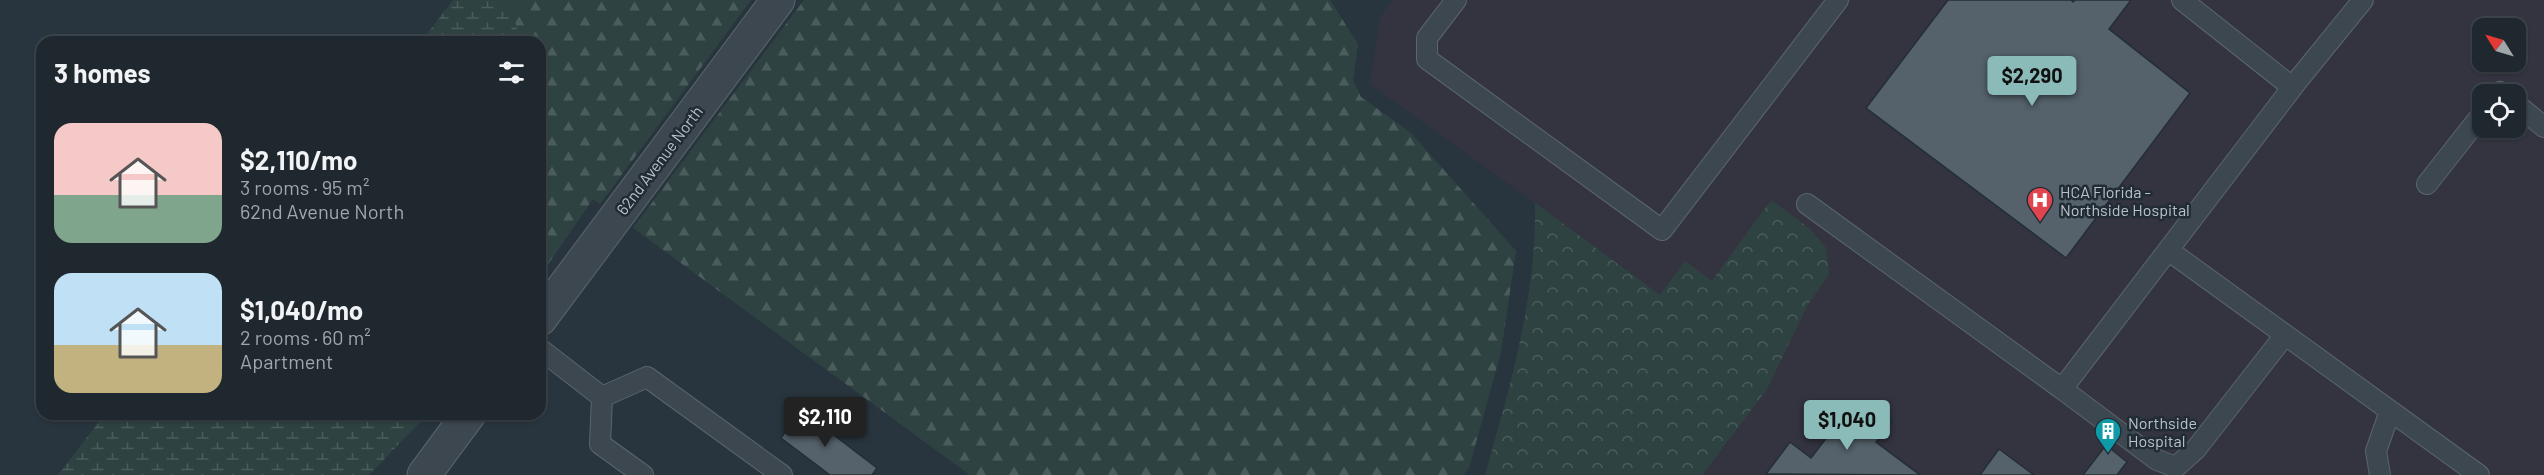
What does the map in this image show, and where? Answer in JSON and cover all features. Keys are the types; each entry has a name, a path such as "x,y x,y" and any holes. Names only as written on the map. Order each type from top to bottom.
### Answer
{"street":[{"name":"62nd Avenue North","path":"546,311 778,0"},
{"path":"424,475 465,420"}],"lane":[{"path":"1456,0 1426,38 1427,59 1662,230 1838,0"},
{"path":"2182,0 2292,87"},
{"path":"2062,389 2292,87 2363,0"},
{"path":"2526,112 2544,127"},
{"path":"2427,184 2472,127"},
{"path":"1807,204 2157,460 2176,467 2196,449 2286,335"},
{"path":"2168,250 2479,475"},
{"path":"546,354 602,396"},
{"path":"602,396 647,377 782,475"},
{"path":"602,396 600,444 643,475"},
{"path":"2380,475 2376,451 2390,411"}],"shaded area":[{"name":"HCA Florida - Northside Hospital","path":"1393,0 2544,0 2544,475 1485,475 1518,357 1536,243 1535,203 1370,84 1380,17"}],"green space":[{"path":"453,0 507,0 520,36 426,36"},
{"path":"507,0 751,0 600,204 593,199 546,267 546,36 520,36"},
{"path":"804,0 1330,0 1358,44 1353,80 1361,97 1411,133 1516,251 1501,352 1469,468 1464,475 970,475 633,228"},
{"path":"1771,200 1809,228 1826,248 1829,274 1807,306 1767,389 1702,475 1485,475 1512,375 1527,307 1532,273 1535,203 1660,295 1685,261 1712,281"},
{"path":"100,420 422,420 369,475 58,475"}],"building":[{"path":"1948,0 2071,0 2073,2 2075,0 2131,0 2109,29 2190,93 2066,258 1866,108"},
{"path":"1870,406 1892,422 1876,442 1920,475 1766,474 1790,442 1811,458 1837,424"},
{"path":"801,410 877,468 872,475 830,475 781,438"},
{"name":"Northside Hospital","path":"2106,445 2127,462 2117,475 2083,475"},
{"path":"1999,449 2034,475 1980,475"}],"place":[{"name":"HCA Florida - Northside Hospital","path":"2040,223"},
{"name":"Northside Hospital","path":"2108,454"}]}
